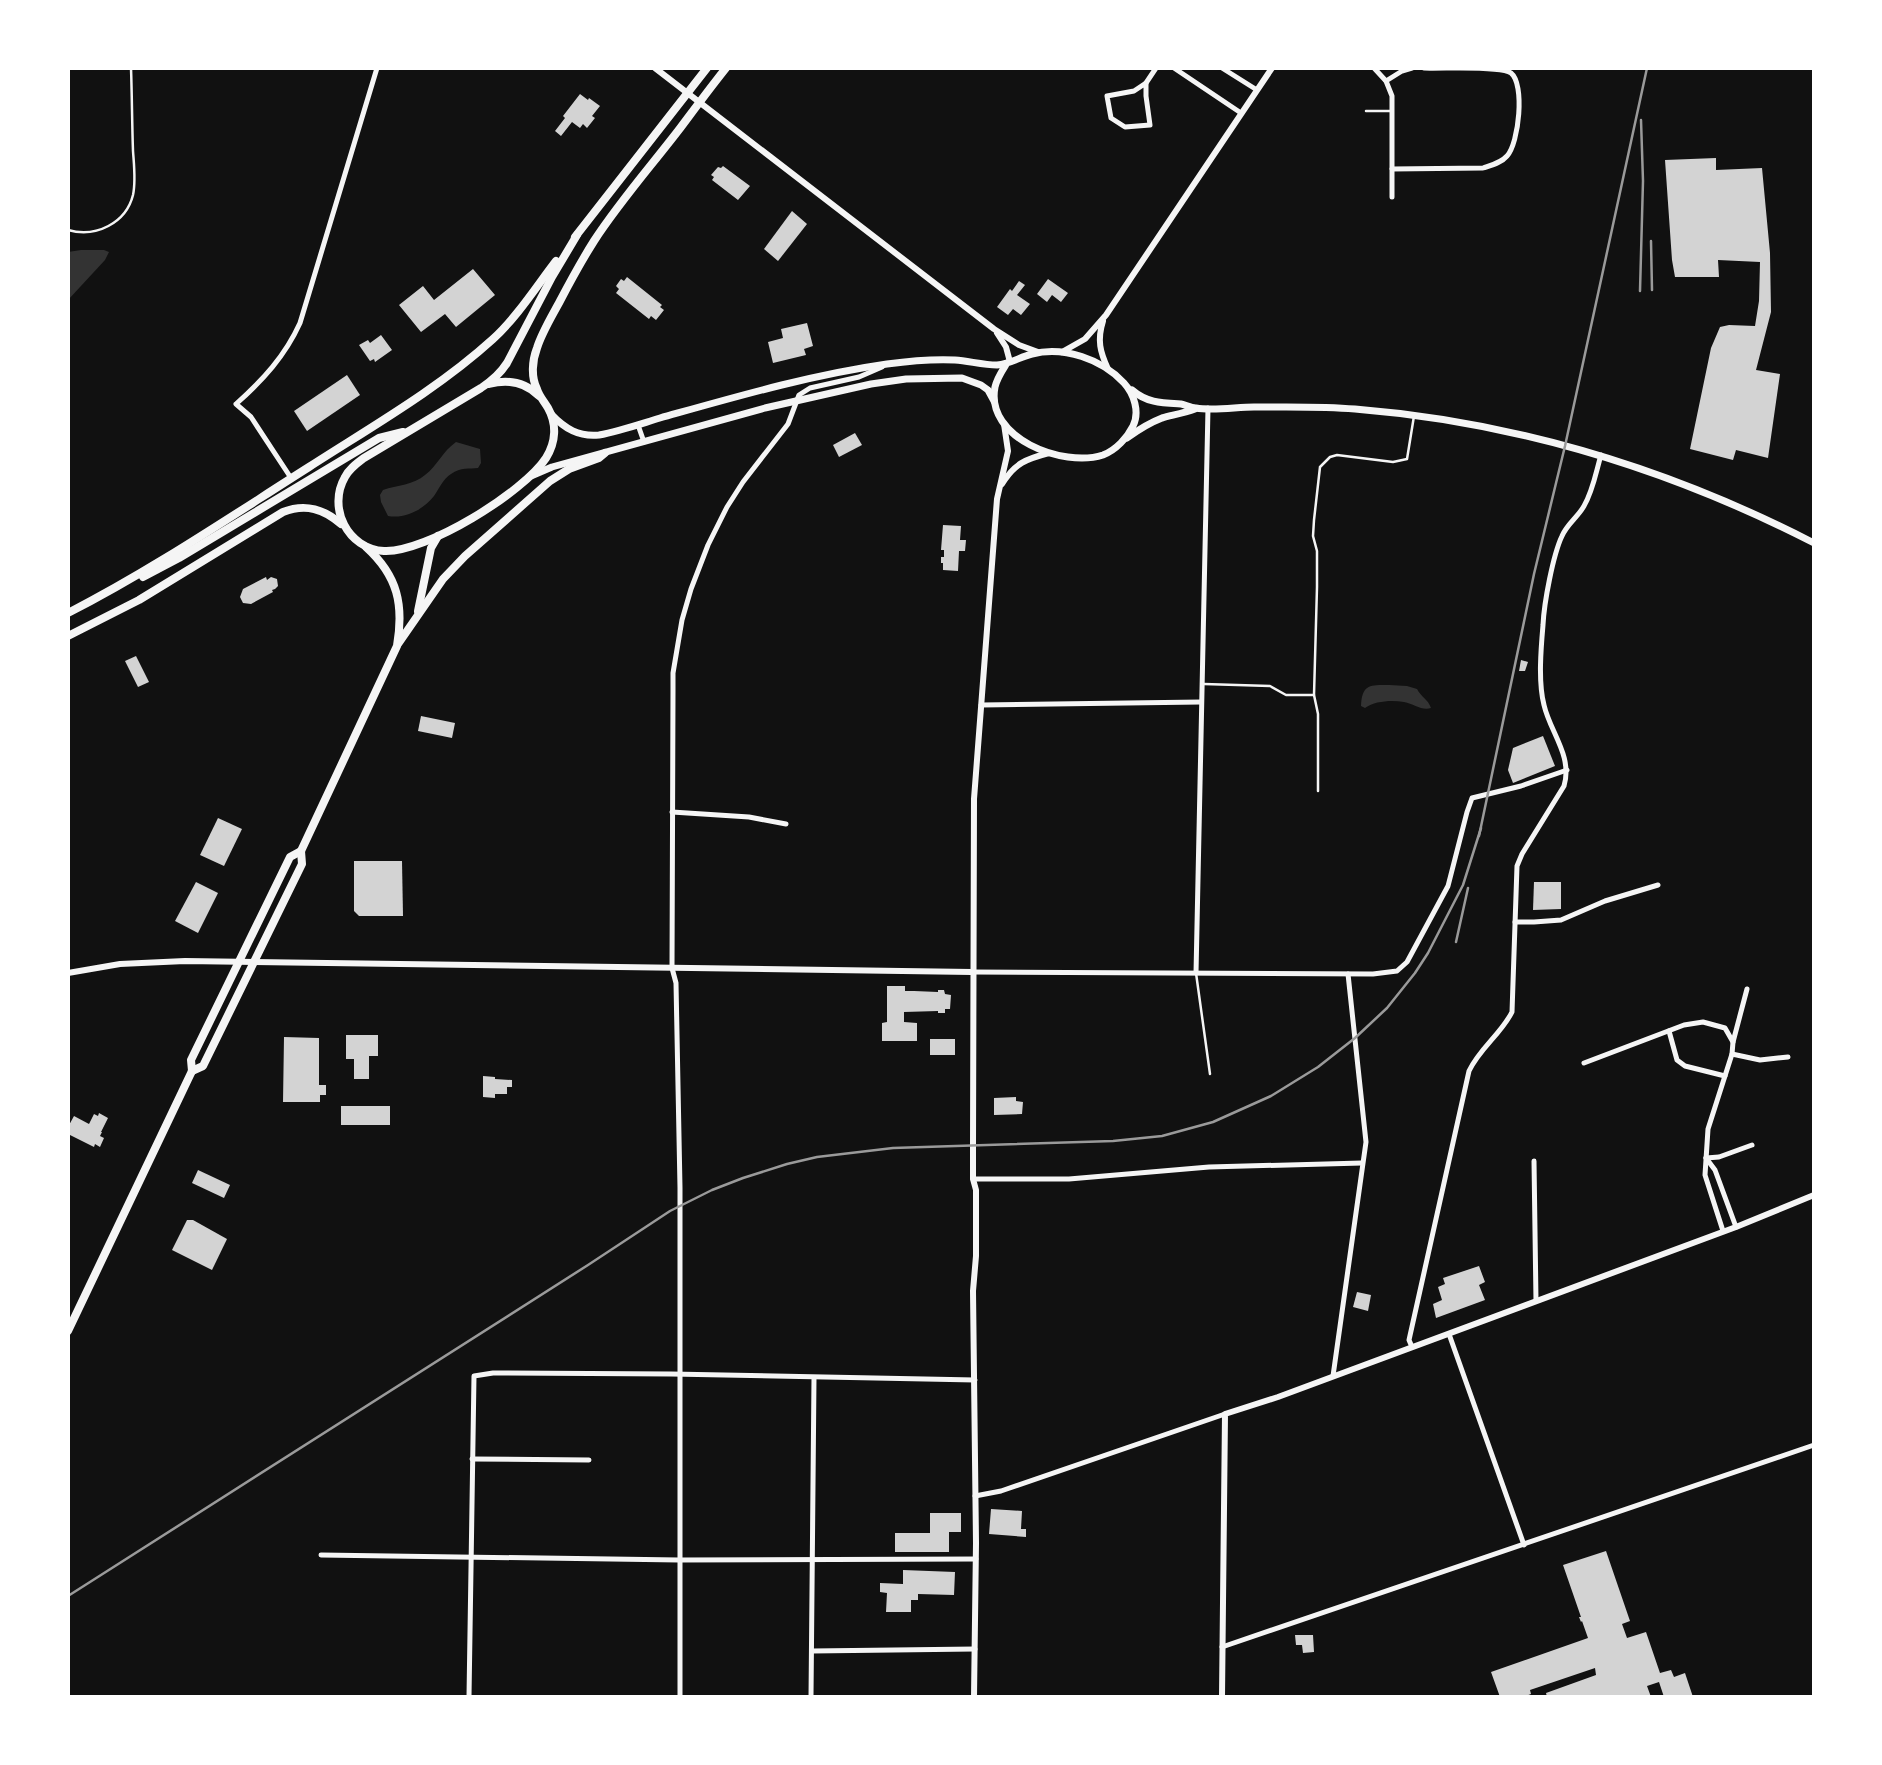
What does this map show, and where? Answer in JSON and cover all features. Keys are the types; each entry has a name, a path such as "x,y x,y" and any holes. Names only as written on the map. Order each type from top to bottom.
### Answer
{"highway":[{"path":"93,601 433,386 481,349 507,325 706,68"},
{"path":"364,545 377,550 393,551 438,535 472,519 500,500 543,462 551,447 554,430 551,414 535,386 533,377 534,356 538,344 595,239 726,68"},
{"path":"348,531 340,515 338,500 345,475 364,458 492,381 508,363 577,235"},
{"path":"481,388 493,383 512,382 532,389 543,401"},
{"path":"68,613 179,558 379,438 412,429"},
{"path":"192,1071 203,1066 255,961 302,864 301,850 397,646 416,617 449,571 529,498 560,475 605,453"},
{"path":"68,636 139,600 270,519 291,509 306,508 324,511 381,562 393,584 400,609 397,646"},
{"path":"416,617 431,548 438,535"},
{"path":"68,1331 192,1071 191,1060 290,857 301,850"}],"main road":[{"path":"551,414 567,428 582,435 599,435 807,379 888,364 940,360 995,365 1038,352 1060,352 1086,358 1108,369 1140,396 1154,402 1183,404 1196,408 1332,408 1413,416 1498,429 1601,455 1709,494 1814,543"},
{"path":"996,405 996,383 1008,363"},
{"path":"527,478 552,467 797,401 871,384 906,380 948,377 976,382 988,390 1004,423 1019,439 1050,453 1067,457 1089,458 1107,453 1150,423 1196,408"},
{"path":"1124,441 1134,425 1136,410 1134,398 1126,385"}],"street":[{"path":"291,478 251,417 236,404 273,368 292,341 300,323 377,68"},
{"path":"655,68 993,329 1019,345 1038,352"},
{"path":"1146,83 1150,125 1125,127 1111,118 1107,96 1134,91 1146,83 1156,68"},
{"path":"1174,68 1241,113"},
{"path":"1222,68 1257,90"},
{"path":"1060,352 1081,343 1106,314 1272,68"},
{"path":"1374,68 1386,81 1392,96 1392,197"},
{"path":"1386,81 1412,68"},
{"path":"1392,169 1483,168 1506,158 1516,139 1519,89 1514,76 1508,71 1424,68"},
{"path":"1106,314 1099,344 1108,369"},
{"path":"993,329 1003,341 1008,363"},
{"path":"680,1697 680,1151 676,983 672,968 674,674 685,605 708,545 743,482 788,424 799,395 810,388 859,377 888,364"},
{"path":"1196,973 1208,408"},
{"path":"974,1697 974,799 999,489 1008,451 1004,423"},
{"path":"638,425 644,442"},
{"path":"999,489 1019,464 1050,453"},
{"path":"1412,1347 1409,1340 1469,1071 1478,1055 1513,1012 1517,866 1522,853 1564,786 1567,770 1544,705 1543,623 1559,543 1588,498 1601,455"},
{"path":"981,705 1201,702"},
{"path":"68,973 136,962 240,961 972,972 1391,972 1402,968 1408,962 1448,886 1472,798 1521,786 1567,770"},
{"path":"672,812 749,817 786,824"},
{"path":"1515,922 1561,920 1605,901 1658,885"},
{"path":"1333,1376 1366,1134 1348,974"},
{"path":"1723,1231 1705,1175 1708,1129 1732,1054 1747,989"},
{"path":"1584,1063 1694,1023 1711,1023 1725,1028 1733,1042"},
{"path":"1669,1031 1677,1060 1685,1066 1725,1076"},
{"path":"1732,1054 1760,1060 1788,1057"},
{"path":"1706,1158 1718,1157 1752,1145"},
{"path":"1706,1158 1715,1170 1736,1227"},
{"path":"1534,1161 1536,1301"},
{"path":"973,1180 1069,1179 1209,1167 1363,1163"},
{"path":"975,1496 1001,1491 1225,1415 1736,1227 1814,1195"},
{"path":"1449,1334 1524,1545"},
{"path":"469,1697 474,1376 494,1373 975,1380"},
{"path":"811,1697 814,1378"},
{"path":"1222,1697 1225,1415"},
{"path":"1222,1647 1814,1445"},
{"path":"472,1459 589,1460"},
{"path":"320,1555 679,1560 976,1559"},
{"path":"811,1651 975,1649"}],"lane":[{"path":"68,230 99,231 125,213 130,203 134,181 131,68"},
{"path":"1366,111 1392,111"},
{"path":"1318,791 1318,714 1314,695 1317,551 1313,536 1320,467 1336,455 1393,462 1407,459 1413,416"},
{"path":"1202,684 1270,686 1286,695 1314,695"},
{"path":"1196,973 1210,1074"}],"shaded area":[{"path":"68,252 109,252 105,260 68,300"},
{"path":"456,442 480,449 481,463 478,468 462,469 451,474 430,501 419,509 407,515 388,516 381,502 380,495 383,490 421,478"},
{"path":"1407,686 1417,689 1431,708 1424,709 1394,701 1378,702 1365,708 1361,706 1363,693 1368,687"}],"building":[{"path":"580,94 600,106 592,116 595,118 587,128 583,124 580,128 572,122 561,136 555,131"},
{"path":"1716,158 1716,170 1762,168 1770,253 1771,312 1756,370 1780,374 1768,458 1736,450 1733,460 1690,449 1711,348 1720,327 1755,326 1759,301 1760,262 1718,260 1719,277 1675,277 1665,160"},
{"path":"723,166 750,186 738,200 712,180 714,177 711,175 718,167"},
{"path":"792,211 807,224 778,261 764,249"},
{"path":"473,269 495,295 456,327 445,314 421,332 399,305 423,286 434,300"},
{"path":"627,277 662,305 660,307 664,310 656,320 651,316 649,319 616,293 619,289 616,286 621,279 624,281"},
{"path":"1048,279 1068,293 1061,302 1052,295 1047,302 1037,294"},
{"path":"1019,281 1025,285 1017,295 1030,304 1021,315 1013,309 1008,315 997,307"},
{"path":"807,323 813,346 804,349 806,355 773,363 768,342 783,338 781,329"},
{"path":"381,335 392,350 375,362 374,359 370,361 359,345 368,340 370,343"},
{"path":"347,375 360,395 307,431 294,411"},
{"path":"855,433 862,445 839,457 833,445"},
{"path":"943,525 961,526 960,540 966,540 965,551 959,551 958,571 943,570"},
{"path":"266,577 267,580 271,577 277,579 278,586 273,592 251,604 243,603 240,597 243,589"},
{"path":"136,656 149,682 138,687 125,661"},
{"path":"1521,660 1528,662 1525,671 1519,671"},
{"path":"421,716 455,723 452,738 418,731"},
{"path":"1543,736 1555,766 1513,783 1508,770 1513,748"},
{"path":"218,818 242,829 224,866 200,855"},
{"path":"354,861 402,861 403,916 359,916 354,911"},
{"path":"196,882 218,893 198,933 175,921"},
{"path":"1534,882 1561,882 1561,909 1533,910"},
{"path":"887,986 905,986 905,991 944,990 945,994 951,995 950,1009 945,1009 945,1013 904,1012 904,1022 917,1023 917,1041 882,1041 882,1023 887,1022"},
{"path":"346,1035 378,1035 378,1056 369,1056 369,1079 354,1079 354,1059 346,1059"},
{"path":"284,1037 319,1038 319,1085 326,1085 326,1095 320,1095 320,1102 283,1102"},
{"path":"930,1039 955,1039 955,1055 930,1055"},
{"path":"483,1076 512,1080 512,1087 507,1087 507,1094 495,1094 495,1098 483,1097"},
{"path":"1016,1097 1016,1101 1023,1102 1022,1114 994,1115 994,1098"},
{"path":"341,1106 390,1106 390,1125 341,1125"},
{"path":"99,1113 108,1118 101,1132 100,1136 104,1138 100,1147 95,1144 94,1147 68,1134 68,1127 74,1116 89,1124 94,1114 98,1116"},
{"path":"198,1170 230,1185 224,1198 192,1183"},
{"path":"187,1220 193,1220 227,1239 212,1270 172,1250"},
{"path":"1479,1266 1485,1282 1479,1285 1485,1300 1436,1318 1433,1304 1442,1300 1438,1287 1445,1284 1443,1278"},
{"path":"1357,1292 1371,1295 1368,1311 1353,1307"},
{"path":"991,1509 1022,1511 1021,1529 1026,1529 1026,1537 989,1534"},
{"path":"930,1513 961,1513 961,1532 949,1532 949,1552 895,1552 895,1533 930,1533"},
{"path":"1606,1551 1630,1621 1622,1624 1627,1638 1646,1632 1660,1673 1671,1670 1674,1677 1685,1673 1693,1697 1664,1697 1659,1682 1647,1686 1651,1697 1547,1697 1546,1693 1596,1675 1595,1668 1530,1690 1531,1694 1523,1697 1500,1697 1491,1672 1588,1638 1563,1565"},
{"path":"903,1570 955,1572 954,1595 918,1594 918,1600 911,1600 911,1612 886,1612 887,1593 880,1592 880,1583 903,1584"},
{"path":"1295,1635 1313,1635 1314,1652 1303,1653 1302,1645 1296,1645"}],"railway":[{"path":"1479,836 1534,574 1565,446 1647,68"},
{"path":"1640,291 1643,181 1641,120"},
{"path":"1651,241 1652,290"},
{"path":"68,1596 670,1211 712,1190 787,1164 817,1157 893,1148 1113,1141 1162,1136 1213,1122 1271,1096 1318,1067 1355,1038 1387,1008 1415,973 1463,885 1481,828"},
{"path":"1456,942 1468,888"}]}
